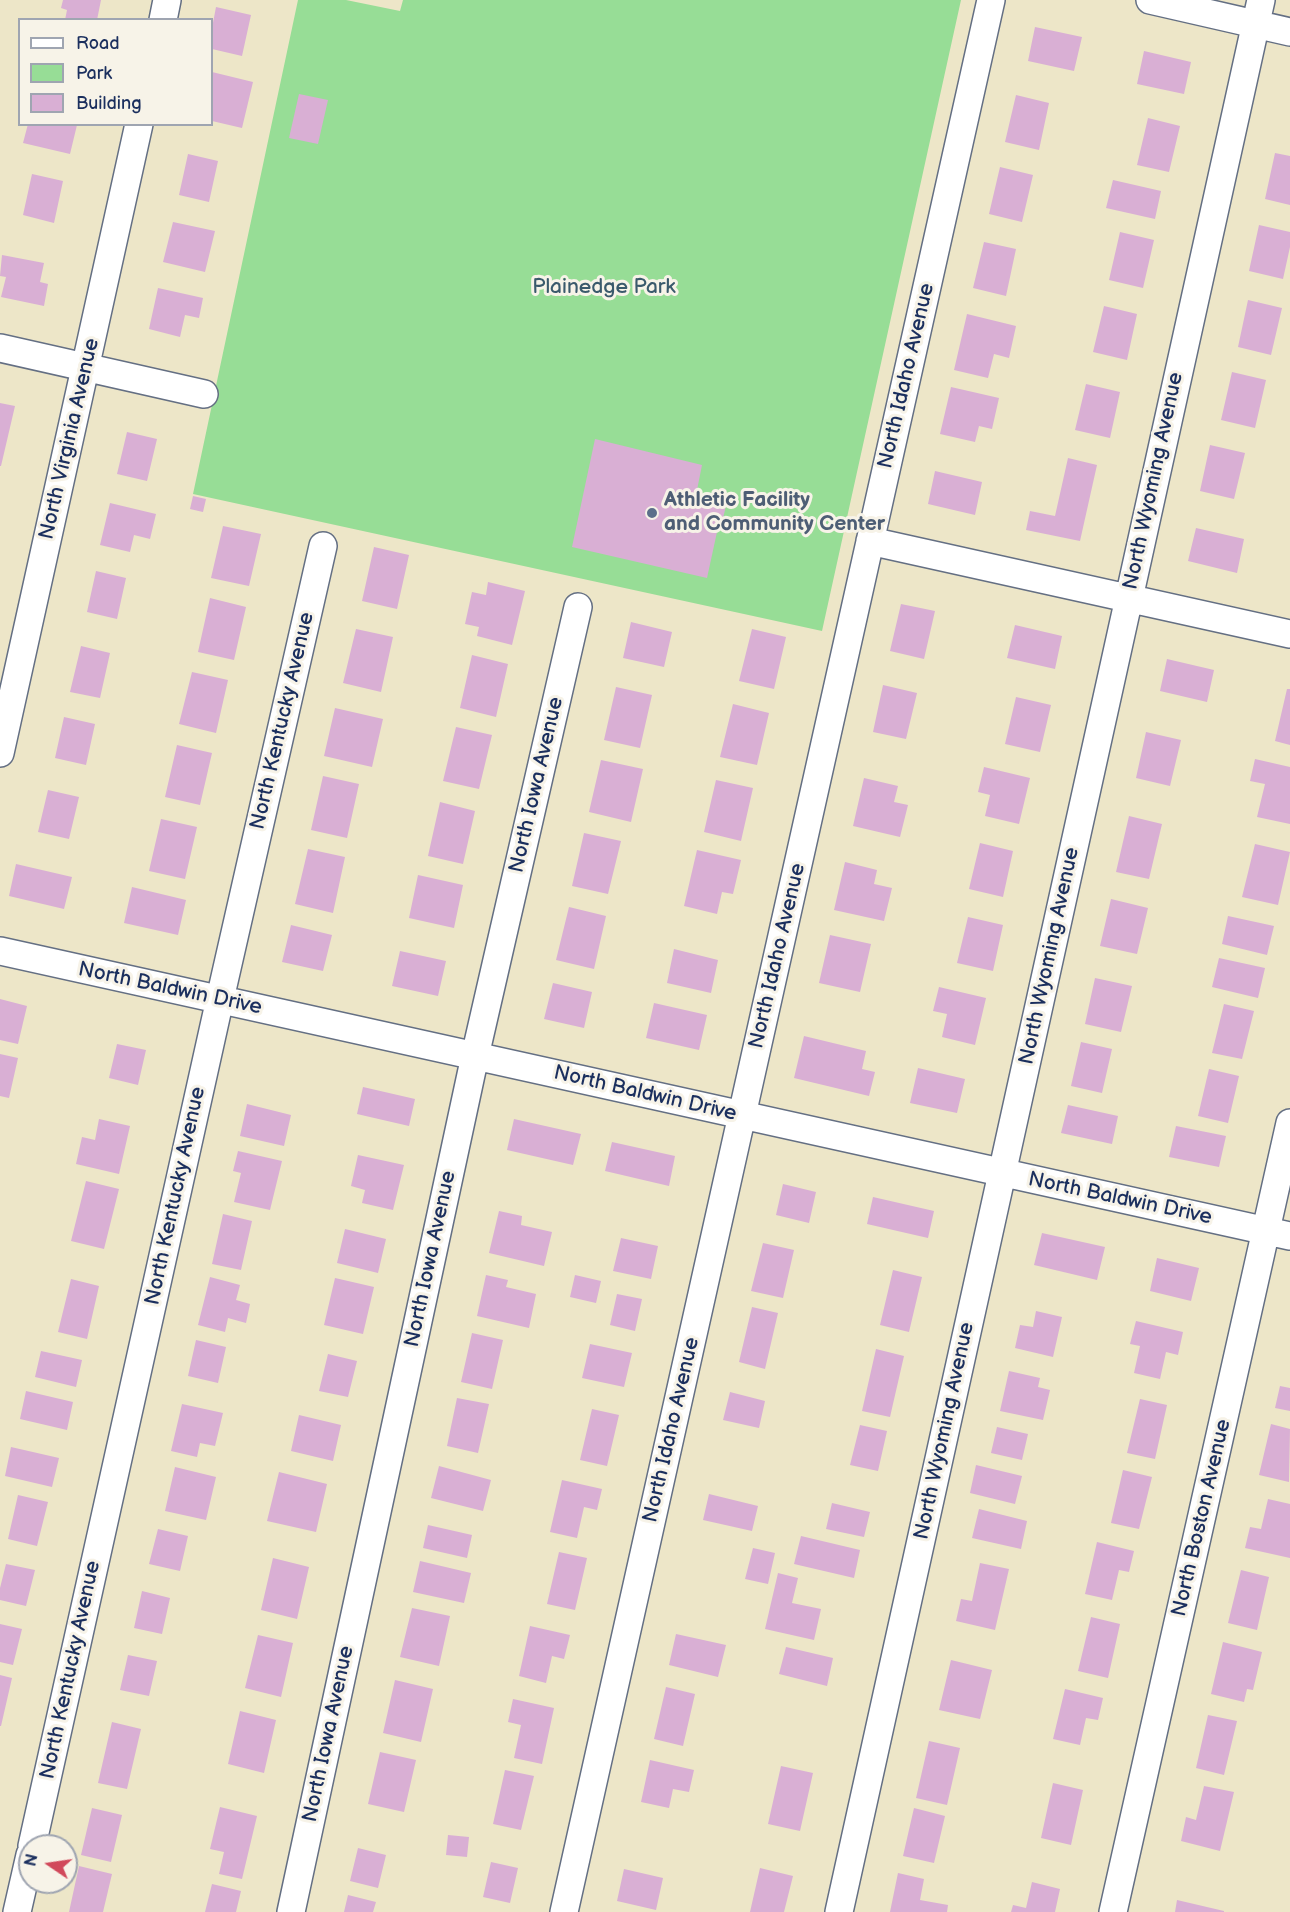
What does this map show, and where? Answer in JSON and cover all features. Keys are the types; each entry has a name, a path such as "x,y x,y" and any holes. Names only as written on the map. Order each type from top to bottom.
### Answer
{"street":[{"path":"163,18 167,0"},
{"name":"North Idaho Avenue","path":"564,1912 991,0"},
{"path":"1150,0 1258,12 1290,32"},
{"name":"North Wyoming Avenue","path":"839,1912 1258,12"},
{"name":"North Virginia Avenue","path":"0,753 140,126"},
{"path":"0,348 204,394"},
{"path":"870,541 1290,634"},
{"name":"North Kentucky Avenue","path":"35,1834 219,999 323,546"},
{"name":"North Iowa Avenue","path":"291,1912 475,1056 578,607"},
{"name":"North Baldwin Drive","path":"0,951 1278,1234"},
{"name":"North Boston Avenue","path":"1113,1912 1278,1234 1290,1123"},
{"path":"17,1912 21,1894"}],"green space":[{"name":"Plainedge Park","path":"298,0 346,0 400,11 403,0 961,0 822,631 193,494"}],"building":[{"path":"63,0 101,0 97,18 65,18 67,10 61,8"},
{"path":"216,7 251,15 242,56 213,49 213,23"},
{"path":"1035,27 1082,37 1074,71 1028,61"},
{"path":"1144,51 1191,62 1184,94 1137,84"},
{"path":"213,72 253,82 242,128 213,121"},
{"path":"299,94 328,100 318,144 289,138"},
{"path":"1016,95 1049,103 1039,150 1005,142"},
{"path":"1148,118 1180,126 1169,172 1137,165"},
{"path":"27,126 77,126 70,154 23,143"},
{"path":"1275,153 1290,156 1290,205 1265,199"},
{"path":"188,154 218,161 209,202 179,195"},
{"path":"1000,167 1033,175 1022,222 989,214"},
{"path":"32,174 63,181 54,223 23,215"},
{"path":"1113,180 1161,191 1155,219 1106,208"},
{"path":"173,222 215,231 205,272 163,262"},
{"path":"1259,225 1290,232 1290,247 1283,279 1249,271"},
{"path":"1120,232 1154,240 1143,288 1109,280"},
{"path":"984,242 1016,249 1006,296 973,288"},
{"path":"2,255 44,263 40,282 48,284 44,306 1,297 6,277 0,276"},
{"path":"158,288 203,298 199,318 185,315 180,337 149,329"},
{"path":"1248,300 1282,308 1271,355 1238,347"},
{"path":"1104,306 1137,314 1127,360 1093,352"},
{"path":"967,314 1016,326 1009,358 994,354 988,378 954,370"},
{"path":"1232,372 1266,380 1255,428 1221,420"},
{"path":"1086,384 1120,392 1110,438 1075,430"},
{"path":"951,387 999,398 992,429 979,426 975,442 940,434"},
{"path":"0,403 15,406 1,466 0,466"},
{"path":"127,432 157,439 147,481 117,474"},
{"name":"Athletic Facility and Community Center","path":"595,439 702,465 696,495 727,502 721,526 713,525 711,531 717,532 707,578 572,547"},
{"path":"1210,445 1245,453 1234,499 1200,491"},
{"path":"1068,458 1097,465 1080,541 1026,530 1030,511 1055,516"},
{"path":"935,471 982,482 975,515 928,504"},
{"path":"193,496 206,499 203,512 190,509"},
{"path":"110,503 156,514 150,539 134,535 130,552 100,545"},
{"path":"223,526 261,534 249,586 211,578"},
{"path":"1196,528 1244,539 1237,573 1188,561"},
{"path":"374,547 409,555 397,609 362,601"},
{"path":"96,571 126,578 117,619 87,612"},
{"path":"488,582 525,591 512,645 477,636 479,627 465,624 472,592 486,595"},
{"path":"210,598 246,607 234,660 198,652"},
{"path":"901,604 935,611 924,659 890,651"},
{"path":"631,622 672,632 664,667 623,658"},
{"path":"1015,625 1062,636 1055,669 1007,658"},
{"path":"356,629 393,637 381,692 343,683"},
{"path":"752,629 786,637 774,689 739,681"},
{"path":"81,646 110,653 100,698 70,692"},
{"path":"472,655 508,664 496,717 460,708"},
{"path":"1167,659 1214,670 1207,702 1160,691"},
{"path":"192,672 228,680 216,733 179,724"},
{"path":"883,685 917,693 906,739 873,732"},
{"path":"616,687 652,695 640,748 604,740"},
{"path":"1287,689 1290,689 1290,745 1275,741"},
{"path":"1016,697 1051,705 1040,752 1005,744"},
{"path":"733,704 769,713 757,765 720,757"},
{"path":"335,708 383,719 372,767 324,756"},
{"path":"64,717 95,724 86,765 55,758"},
{"path":"456,727 492,735 479,789 443,781"},
{"path":"1146,732 1181,740 1170,786 1136,778"},
{"path":"177,745 212,753 200,805 165,797"},
{"path":"1255,759 1290,767 1290,824 1257,817 1265,784 1250,781"},
{"path":"601,760 643,769 631,822 589,812"},
{"path":"984,767 1030,778 1019,824 985,816 990,795 978,792"},
{"path":"323,776 359,784 347,838 311,830"},
{"path":"864,778 898,786 894,802 908,805 900,837 853,826"},
{"path":"716,780 753,788 741,841 704,832"},
{"path":"48,790 79,797 69,839 38,832"},
{"path":"440,802 475,811 463,864 428,856"},
{"path":"1129,816 1162,824 1149,879 1116,872"},
{"path":"161,819 197,827 185,879 149,871"},
{"path":"584,833 621,841 608,894 572,886"},
{"path":"980,843 1013,851 1003,897 969,889"},
{"path":"1255,844 1290,852 1278,905 1242,897"},
{"path":"308,849 345,857 333,913 295,904"},
{"path":"697,850 741,860 733,894 722,892 717,914 684,906"},
{"path":"845,862 877,870 874,884 892,888 884,921 834,910"},
{"path":"16,864 72,877 64,909 9,896"},
{"path":"418,875 463,885 454,928 409,918"},
{"path":"132,887 186,900 178,935 124,923"},
{"path":"1111,899 1148,908 1137,954 1100,946"},
{"path":"569,907 606,916 594,969 556,960"},
{"path":"1228,916 1274,926 1267,955 1222,944"},
{"path":"968,917 1003,925 993,971 957,963"},
{"path":"291,925 332,935 323,971 282,962"},
{"path":"830,935 871,944 860,992 819,983"},
{"path":"674,949 718,960 711,993 667,983"},
{"path":"400,951 446,961 438,996 392,986"},
{"path":"1219,958 1265,968 1258,998 1212,987"},
{"path":"1095,978 1132,986 1121,1032 1085,1024"},
{"path":"553,983 592,992 584,1028 544,1019"},
{"path":"939,987 986,998 975,1045 942,1037 947,1014 933,1011"},
{"path":"0,999 27,1006 18,1044 0,1040"},
{"path":"654,1003 707,1015 699,1050 646,1038"},
{"path":"1224,1004 1254,1011 1242,1059 1212,1053"},
{"path":"804,1036 866,1051 862,1069 875,1072 869,1096 794,1078"},
{"path":"1081,1042 1112,1049 1102,1093 1071,1086"},
{"path":"117,1044 146,1050 138,1085 109,1078"},
{"path":"0,1054 18,1058 9,1098 0,1096"},
{"path":"918,1068 965,1079 957,1113 910,1103"},
{"path":"1209,1069 1239,1076 1228,1123 1198,1116"},
{"path":"363,1087 415,1099 409,1126 357,1114"},
{"path":"247,1104 291,1115 284,1146 240,1136"},
{"path":"1068,1105 1118,1116 1112,1144 1061,1133"},
{"path":"99,1119 130,1126 119,1174 76,1164 82,1137 95,1140"},
{"path":"514,1119 581,1134 573,1165 507,1150"},
{"path":"1176,1126 1226,1136 1219,1167 1169,1157"},
{"path":"612,1142 675,1156 669,1186 605,1171"},
{"path":"238,1151 282,1161 270,1210 234,1202 241,1173 233,1171"},
{"path":"358,1155 404,1165 393,1210 362,1203 365,1190 351,1186"},
{"path":"86,1181 119,1189 104,1249 71,1241"},
{"path":"783,1184 816,1192 809,1223 776,1215"},
{"path":"873,1197 934,1211 928,1238 867,1224"},
{"path":"499,1211 522,1216 521,1225 552,1232 544,1266 489,1253"},
{"path":"223,1214 252,1221 241,1270 212,1264"},
{"path":"345,1229 386,1239 378,1273 337,1263"},
{"path":"1042,1233 1105,1247 1097,1280 1034,1265"},
{"path":"621,1238 658,1246 651,1279 613,1271"},
{"path":"763,1243 794,1250 783,1298 751,1291"},
{"path":"1157,1258 1199,1268 1191,1301 1150,1291"},
{"path":"893,1270 922,1277 909,1332 880,1325"},
{"path":"486,1275 508,1280 506,1287 536,1294 529,1328 477,1316"},
{"path":"575,1275 601,1281 596,1303 570,1297"},
{"path":"210,1277 240,1285 236,1300 250,1304 246,1323 228,1318 225,1332 198,1325"},
{"path":"335,1278 374,1287 363,1334 324,1325"},
{"path":"71,1279 99,1286 87,1339 58,1332"},
{"path":"617,1294 642,1299 635,1331 610,1325"},
{"path":"752,1307 778,1313 765,1369 739,1362"},
{"path":"1036,1311 1062,1317 1053,1357 1015,1348 1020,1325 1033,1327"},
{"path":"1136,1321 1183,1332 1178,1355 1166,1352 1160,1379 1134,1373 1140,1346 1130,1344"},
{"path":"472,1333 503,1340 492,1389 461,1382"},
{"path":"196,1340 226,1347 218,1383 188,1376"},
{"path":"590,1344 632,1353 624,1387 582,1378"},
{"path":"876,1349 904,1356 890,1417 862,1411"},
{"path":"41,1351 82,1360 76,1387 35,1377"},
{"path":"328,1354 357,1361 348,1397 319,1391"},
{"path":"1009,1371 1040,1378 1038,1387 1050,1390 1043,1420 1000,1411"},
{"path":"1280,1386 1290,1388 1290,1411 1275,1408"},
{"path":"26,1391 73,1402 67,1430 20,1419"},
{"path":"730,1392 765,1401 759,1428 723,1420"},
{"path":"457,1398 489,1404 478,1453 447,1446"},
{"path":"1140,1399 1167,1405 1155,1459 1127,1453"},
{"path":"182,1404 223,1413 215,1446 200,1443 197,1457 171,1451"},
{"path":"592,1409 619,1415 607,1466 580,1460"},
{"path":"299,1415 341,1425 333,1461 291,1451"},
{"path":"1271,1424 1290,1429 1289,1482 1259,1475"},
{"path":"860,1425 887,1431 878,1471 850,1465"},
{"path":"997,1427 1028,1434 1022,1460 991,1453"},
{"path":"11,1447 59,1458 52,1487 5,1476"},
{"path":"976,1465 1022,1476 1015,1504 970,1493"},
{"path":"439,1466 491,1480 483,1511 431,1498"},
{"path":"175,1467 216,1477 206,1520 165,1511"},
{"path":"1123,1470 1152,1477 1139,1529 1111,1523"},
{"path":"279,1472 327,1484 316,1532 267,1521"},
{"path":"562,1480 602,1489 597,1510 584,1507 577,1538 550,1532"},
{"path":"709,1494 758,1506 752,1531 703,1520"},
{"path":"18,1495 48,1502 37,1546 8,1539"},
{"path":"1268,1499 1290,1504 1290,1558 1245,1548 1250,1527 1261,1529"},
{"path":"832,1503 870,1512 864,1537 826,1529"},
{"path":"979,1509 1027,1521 1021,1549 972,1538"},
{"path":"428,1525 472,1535 467,1558 423,1548"},
{"path":"158,1529 188,1536 180,1571 149,1564"},
{"path":"801,1536 860,1550 854,1578 794,1564"},
{"path":"1097,1542 1134,1551 1129,1572 1119,1570 1112,1600 1085,1594"},
{"path":"753,1548 775,1553 768,1584 745,1579"},
{"path":"559,1552 587,1558 575,1610 547,1604"},
{"path":"273,1558 309,1567 297,1619 261,1610"},
{"path":"420,1561 471,1573 464,1603 413,1592"},
{"path":"980,1563 1009,1569 995,1630 956,1621 961,1599 972,1601"},
{"path":"6,1564 35,1570 26,1606 0,1600 0,1588"},
{"path":"1241,1570 1269,1577 1257,1630 1228,1623"},
{"path":"778,1573 798,1578 792,1603 821,1609 814,1640 765,1629"},
{"path":"142,1591 170,1598 162,1634 134,1628"},
{"path":"412,1608 450,1616 439,1666 400,1657"},
{"path":"1091,1617 1120,1624 1108,1678 1078,1671"},
{"path":"0,1624 22,1629 13,1665 0,1662"},
{"path":"530,1626 570,1635 564,1659 552,1656 546,1683 519,1676"},
{"path":"676,1634 726,1645 718,1677 669,1665"},
{"path":"258,1635 293,1643 281,1697 245,1688"},
{"path":"1223,1642 1262,1652 1253,1690 1247,1689 1244,1702 1211,1694"},
{"path":"786,1647 833,1658 827,1686 779,1674"},
{"path":"128,1655 157,1661 149,1696 120,1690"},
{"path":"951,1660 992,1670 980,1719 939,1710"},
{"path":"0,1675 12,1678 1,1726 0,1726"},
{"path":"395,1680 433,1689 421,1742 383,1733"},
{"path":"666,1687 695,1694 683,1746 654,1739"},
{"path":"1065,1689 1103,1698 1098,1720 1086,1718 1080,1745 1053,1739"},
{"path":"513,1699 554,1708 542,1764 514,1758 521,1725 508,1722"},
{"path":"240,1711 276,1720 264,1773 228,1764"},
{"path":"1208,1715 1237,1721 1224,1775 1196,1768"},
{"path":"112,1722 141,1729 127,1789 98,1783"},
{"path":"929,1741 960,1748 947,1805 916,1798"},
{"path":"380,1752 416,1760 404,1812 368,1804"},
{"path":"650,1760 694,1770 689,1792 673,1789 669,1808 641,1802"},
{"path":"781,1766 813,1773 800,1831 768,1824"},
{"path":"505,1770 534,1776 521,1830 493,1824"},
{"path":"1053,1783 1083,1790 1071,1845 1041,1838"},
{"path":"1204,1786 1234,1792 1220,1851 1181,1841 1186,1817 1196,1820"},
{"path":"220,1807 257,1816 242,1879 219,1874 224,1852 210,1849"},
{"path":"92,1808 122,1815 111,1862 81,1855"},
{"path":"914,1808 945,1816 934,1863 903,1856"},
{"path":"448,1835 469,1837 467,1857 446,1855"},
{"path":"358,1848 386,1855 378,1888 350,1881"},
{"path":"491,1862 518,1868 510,1903 483,1897"},
{"path":"79,1866 112,1874 103,1912 69,1912 73,1894 78,1894"},
{"path":"760,1868 793,1876 784,1912 750,1912"},
{"path":"624,1869 663,1878 656,1910 617,1901"},
{"path":"898,1873 924,1879 920,1900 948,1905 947,1912 890,1912"},
{"path":"1032,1882 1060,1889 1055,1912 1011,1912 1013,1905 1026,1908"},
{"path":"212,1884 241,1891 236,1912 205,1912"},
{"path":"348,1895 376,1902 373,1912 344,1912"},
{"path":"1177,1900 1224,1911 1224,1912 1175,1912"}],"place":[{"name":"Athletic Facility and Community Center","path":"652,513"}]}
